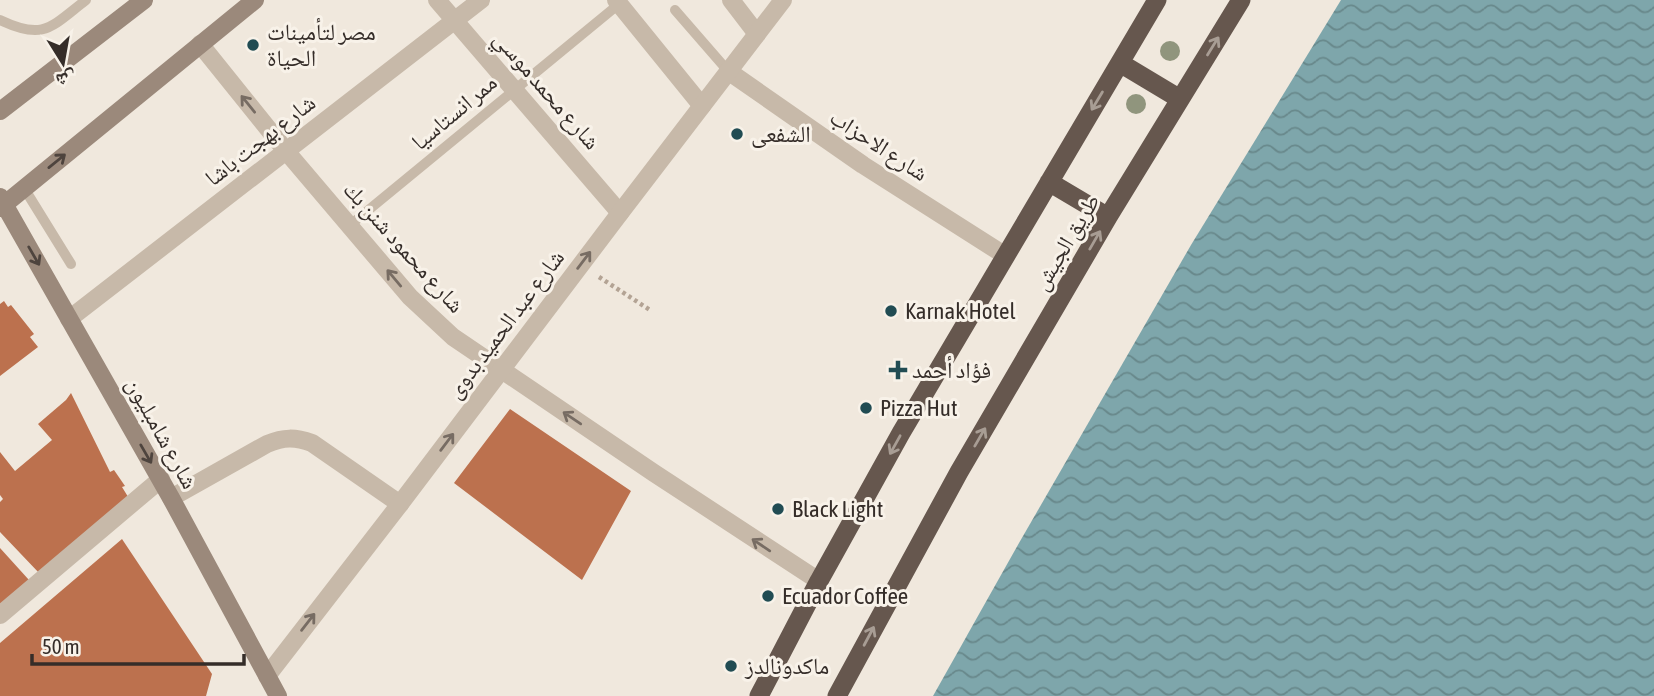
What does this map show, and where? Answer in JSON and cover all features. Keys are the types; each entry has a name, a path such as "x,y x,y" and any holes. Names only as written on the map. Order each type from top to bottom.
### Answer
{"highway":[{"name":"طريق الجيش","path":"759,696 908,422 1157,0"},
{"name":"طريق الجيش","path":"837,696 959,472 1108,217 1241,0"},
{"path":"1120,62 1180,99"},
{"path":"1049,182 1108,217"}],"main road":[{"path":"0,111 144,0"},
{"path":"1,203 24,188 255,0"},
{"name":"شارع شامبليون","path":"1,203 161,480 278,696"}],"street":[{"name":"شارع محمد موسي","path":"437,0 620,212"},
{"name":"شارع بهجت باشا","path":"69,318 481,0"},
{"path":"731,0 757,34"},
{"name":"شارع عبد الحميد بدوى","path":"267,676 783,0"},
{"path":"617,2 702,106"},
{"name":"شارع محمود شنن بك","path":"200,44 286,151 410,297 453,337 819,582"},
{"name":"شارع الاحزاب","path":"728,71 863,165 1006,256"},
{"path":"171,498 267,444 282,438 299,438 312,443 400,504"},
{"path":"0,615 161,480"}],"lane":[{"path":"0,20 30,31 43,29 54,25 86,0"},
{"name":"ممر انستاسيا","path":"349,226 617,2"},
{"path":"675,10 728,71"},
{"path":"24,188 71,264"}],"path":[{"path":"580,265 650,310"}],"water":[{"path":"1341,0 1654,0 1654,696 933,696 1191,245"}],"building":[{"path":"4,301 8,307 11,305 34,334 30,337 38,347 0,376 0,304"},
{"path":"71,393 110,472 114,470 125,486 122,487 130,500 40,574 0,532 0,502 3,499 0,495 0,452 15,471 52,440 38,424"},
{"path":"510,409 631,491 582,580 454,483"},
{"path":"122,539 212,674 206,696 0,696 0,643"},
{"path":"0,548 29,580 0,606"}],"place":[{"name":"مصر لتأمينات الحياة","path":"253,45"},
{"name":"الشفعى","path":"737,134"},
{"name":"Karnak Hotel","path":"891,311"},
{"name":"فؤاد أحمد","path":"898,370"},
{"name":"Pizza Hut","path":"866,408"},
{"name":"Black Light","path":"778,509"},
{"name":"Ecuador Coffee","path":"768,596"},
{"name":"ماكدونالدز","path":"731,666"}]}
